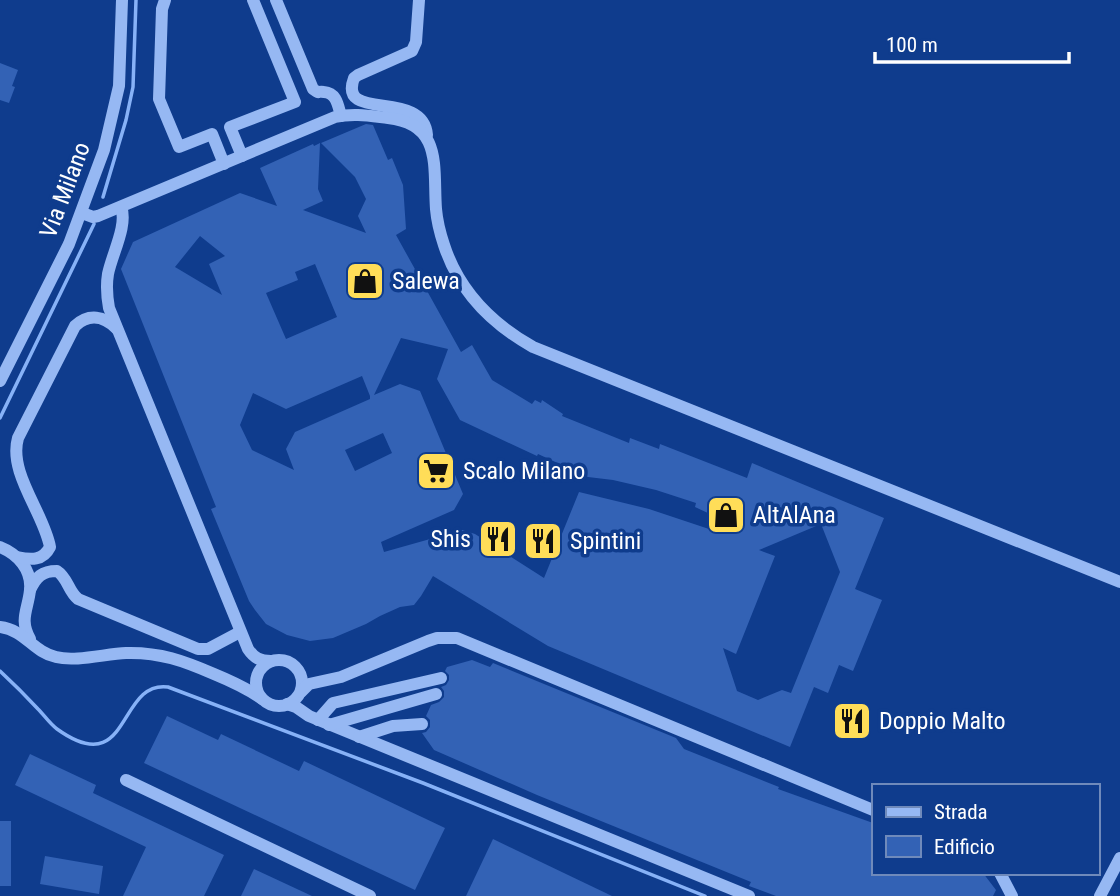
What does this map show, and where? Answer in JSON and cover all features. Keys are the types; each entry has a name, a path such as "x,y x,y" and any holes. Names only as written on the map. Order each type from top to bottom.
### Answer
{"street":[{"name":"Via Milano","path":"0,381 69,244 104,150 119,86 122,0"},
{"path":"165,0 162,9 159,99 179,147 212,134 224,164"},
{"path":"242,156 230,127 295,102 253,0"},
{"path":"276,0 313,89 332,94 341,116"},
{"path":"419,0 416,42 412,51 358,75 352,81 352,86 355,96 363,103 401,108 414,113 424,122 427,138"},
{"path":"82,213 93,217 121,207 341,116 357,114 400,119 417,127 427,138 433,151 438,225 443,244 461,284 489,316 517,338 1120,582"},
{"path":"121,207 124,219 108,275 106,292 109,309 240,632 251,653 260,660 287,661 314,678 326,680"},
{"path":"18,557 36,559 43,556 50,547 18,466 18,438 75,326 87,318 96,317 118,330"},
{"path":"0,547 15,554 24,564 29,576 24,621 28,637 34,645"},
{"path":"0,626 19,614 38,576 57,570 78,599 198,649 208,649 240,632"},
{"path":"0,626 12,629 41,651 59,658 124,653 168,656 233,682 276,706 297,698 309,684 341,677 437,638 457,638 872,810"},
{"path":"233,682 245,683 257,676 271,661"},
{"path":"299,670 302,677 301,692"},
{"path":"257,676 256,685 262,699"},
{"path":"323,722 333,704 442,678"},
{"path":"323,722 436,694"},
{"path":"287,704 359,737 749,896"},
{"path":"359,737 393,726 422,724"},
{"path":"126,780 370,896"},
{"path":"1100,896 1120,858"},
{"path":"1002,877 1010,896"}],"building":[{"path":"0,63 18,70 9,103 0,100"},
{"path":"366,124 373,125 388,160 392,158 403,185 406,229 396,235 461,352 472,345 492,380 532,404 535,400 541,403 542,400 563,414 562,416 629,443 630,438 659,449 660,444 747,478 752,463 884,518 855,589 882,600 853,671 839,665 828,693 814,687 790,747 548,646 433,576 414,605 400,607 333,638 310,641 287,635 266,624 255,610 211,509 216,507 121,269 133,242 240,193 277,206 260,168 313,144 314,146 320,143 318,189 323,201 303,210 366,233 358,216 366,199 355,177 321,143","holes":["200,236 225,256 209,264 222,295 175,267","315,264 337,317 286,339 266,293 298,280 295,272","401,338 448,349 437,379 460,420 588,477 656,490 696,503 695,507 725,521 721,533 649,509 579,492 544,578 475,534 462,530 384,552 381,542 454,510 463,494 420,391 400,384 374,395","362,376 370,399 295,432 286,449 294,470 252,450 240,425 253,393 286,409","383,433 392,453 355,471 345,450","821,524 840,572 791,693 782,690 758,700 737,691 723,648 736,654 775,556 759,550"]},
{"path":"472,660 490,667 493,663 676,738 684,749 779,787 778,789 872,823 872,875 985,875 996,890 993,896 776,896 749,886 751,882 434,750 422,733 430,727 430,720 426,716 431,705 444,697 441,687 449,680 445,671 447,667"},
{"path":"167,716 218,740 221,734 299,771 304,761 445,828 415,890 144,763"},
{"path":"30,754 96,785 93,793 224,855 204,896 123,896 146,847 15,785"},
{"path":"0,821 11,821 11,886 0,886"},
{"path":"493,839 612,896 466,896"},
{"path":"45,856 103,866 99,894 40,884"},
{"path":"254,869 312,896 241,896"}],"waterway":[{"path":"103,197 133,87 136,0"},
{"path":"0,418 94,224"},
{"path":"0,671 54,727 81,742 98,744 111,737 140,698 152,689 168,687 423,783 705,896"}],"place":[{"name":"Salewa","path":"365,281"},
{"name":"Scalo Milano","path":"436,471"},
{"name":"AltAlAna","path":"726,515"},
{"name":"Shis","path":"498,539"},
{"name":"Spintini","path":"543,541"},
{"name":"Doppio Malto","path":"852,721"}]}
